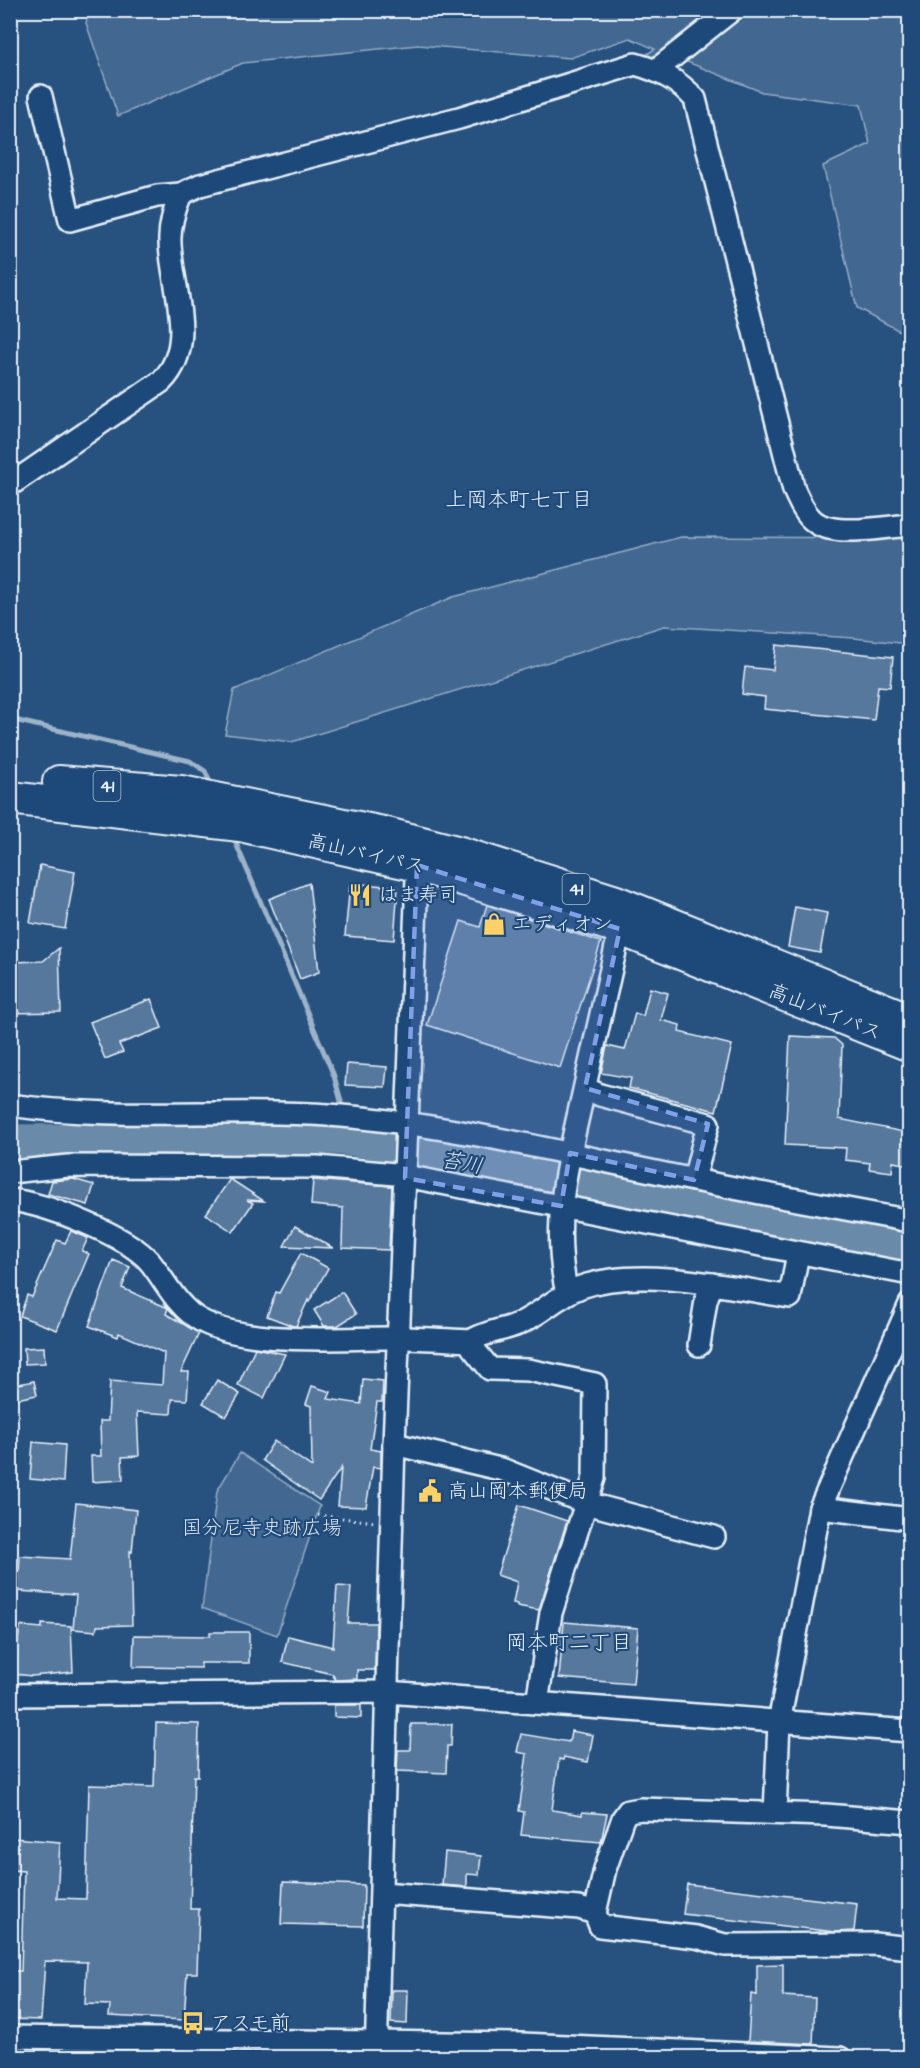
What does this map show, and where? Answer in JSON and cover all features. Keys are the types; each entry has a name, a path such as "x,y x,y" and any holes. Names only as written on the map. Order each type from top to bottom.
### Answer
{"highway":[{"name":"高山バイパス","path":"10,778 181,792 222,811"},
{"name":"高山バイパス","path":"10,798 222,811 418,853 616,902 909,1020"},
{"name":"高山バイパス","path":"418,853 620,929 909,1046"}],"street":[{"path":"656,70 732,10"},
{"path":"41,96 70,220 157,196 181,194 200,185 459,118 635,64 656,70 681,84 695,99 794,490 801,504 815,522 825,527 843,530 909,525"},
{"path":"10,485 162,381 172,370 180,354 182,337 170,242 173,213 181,194"},
{"path":"376,2049 391,1524 418,853"},
{"path":"565,1284 558,1242 561,1203 569,1157 620,929"},
{"path":"585,1088 600,1095 708,1124 694,1180"},
{"path":"10,1105 76,1112 351,1117 909,1221"},
{"path":"10,1172 68,1166 317,1167 405,1174 561,1203 909,1274"},
{"path":"10,1200 44,1207 135,1248 149,1261 183,1307 200,1320 216,1327 286,1338 398,1338 471,1341 479,1336 518,1324 569,1292 584,1286 647,1280 712,1284 790,1297 798,1253"},
{"path":"699,1345 706,1300 712,1284"},
{"path":"775,1813 779,1723 820,1508 909,1304"},
{"path":"471,1341 472,1347 490,1368 528,1370 596,1384 594,1478 551,1613 537,1703"},
{"path":"394,1444 504,1470 586,1503 714,1537"},
{"path":"820,1508 909,1519"},
{"path":"10,1695 387,1692 909,1731"},
{"path":"909,1822 775,1813 628,1811 622,1818 605,1869 595,1913 600,1926 696,1937 725,1945 873,1944 909,1948"},
{"path":"382,1893 579,1908 595,1913"},
{"path":"10,2037 376,2049 579,2045 840,2058"}],"path":[{"path":"318,1515 391,1524"}],"highlighted area":[{"path":"417,865 620,929 585,1088 708,1124 694,1180 570,1153 561,1206 405,1178"}],"green space":[{"path":"90,10 909,11 909,336 857,308 823,166 870,144 861,105 762,92 685,61 679,65 644,56 655,49 630,38 570,58 418,45 243,63 118,116 86,23"},
{"path":"681,537 909,538 909,644 854,638 664,626 292,742 225,734 234,690 453,597"},
{"name":"国分尼寺史跡広場","path":"240,1453 320,1506 277,1635 202,1608 217,1491"}],"building":[{"path":"776,645 893,657 890,687 878,686 874,720 764,709 765,697 742,694 745,667 773,670"},
{"path":"40,865 75,872 65,929 30,923"},
{"path":"309,883 319,972 300,979 269,899"},
{"path":"350,883 398,887 394,940 345,936"},
{"path":"487,905 601,942 560,1068 427,1025 461,921 480,927"},
{"path":"795,907 827,913 820,953 788,947"},
{"path":"59,948 61,1012 10,1013 10,962 43,961"},
{"path":"650,988 668,993 661,1020 680,1025 679,1032 732,1045 716,1111 629,1088 631,1078 601,1073 607,1046 625,1050 635,1013 643,1016"},
{"path":"151,999 162,1028 119,1044 123,1052 105,1059 90,1022"},
{"path":"790,1036 834,1038 842,1045 839,1119 909,1133 909,1165 893,1162 892,1172 869,1169 870,1163 845,1160 846,1148 785,1145"},
{"path":"347,1064 387,1067 385,1087 345,1085"},
{"path":"73,1179 94,1185 88,1205 48,1194 52,1181"},
{"path":"230,1179 264,1201 247,1200 253,1203 233,1232 206,1214"},
{"path":"313,1180 392,1186 389,1250 342,1248 343,1208 311,1205"},
{"path":"295,1226 333,1248 284,1246"},
{"path":"71,1231 88,1238 82,1251 89,1254 57,1330 20,1316 27,1295 32,1297 57,1240 65,1243"},
{"path":"301,1253 328,1268 309,1302 308,1300 296,1326 293,1326 267,1316 276,1292 279,1293"},
{"path":"113,1260 130,1267 122,1288 168,1308 166,1314 199,1333 181,1372 189,1372 187,1400 172,1399 171,1414 137,1412 139,1456 122,1457 123,1480 92,1482 91,1456 101,1456 100,1421 108,1421 110,1381 162,1385 164,1353 119,1333 118,1337 89,1326"},
{"path":"342,1292 356,1314 337,1326 324,1326 314,1310"},
{"path":"44,1347 45,1363 25,1364 24,1348"},
{"path":"255,1348 285,1354 264,1398 238,1385"},
{"path":"363,1379 383,1381 382,1402 377,1402 370,1449 381,1451 381,1468 373,1467 366,1507 338,1506 341,1468 319,1500 262,1460 274,1441 312,1467 311,1406 306,1404 312,1386 331,1392 328,1399 361,1404"},
{"path":"217,1380 240,1394 226,1417 203,1403"},
{"path":"34,1381 37,1395 16,1399 14,1385"},
{"path":"33,1442 65,1445 63,1482 30,1479"},
{"path":"76,1503 136,1510 132,1552 130,1551 132,1625 97,1626 96,1631 73,1629 76,1595 18,1591 20,1556 70,1559"},
{"path":"519,1505 567,1521 539,1610 517,1606 513,1603 517,1582 497,1575"},
{"path":"337,1586 351,1587 348,1623 376,1623 375,1670 357,1670 357,1679 336,1680 332,1674 282,1662 288,1636 333,1647"},
{"path":"564,1622 638,1628 633,1684 559,1678"},
{"path":"42,1624 71,1626 73,1672 32,1676 14,1674 20,1626 42,1628"},
{"path":"210,1632 249,1632 249,1663 201,1663 201,1668 133,1667 134,1635 210,1636"},
{"path":"334,1705 361,1705 361,1718 334,1717"},
{"path":"156,1723 199,1724 198,1776 194,1776 190,1909 199,1909 197,1973 187,1973 184,2020 109,2016 110,2005 85,2004 87,1962 45,1961 41,2020 10,2019 10,1971 21,1971 24,1871 11,1870 14,1838 60,1842 57,1898 86,1899 89,1785 154,1787"},
{"path":"411,1724 452,1724 451,1746 447,1746 446,1773 397,1771 398,1750 410,1750"},
{"path":"571,1731 593,1735 588,1762 564,1757 563,1760 559,1759 552,1810 582,1815 582,1812 607,1814 601,1842 521,1835 524,1812 519,1811 527,1754 517,1752 521,1734 569,1742"},
{"path":"445,1852 481,1856 479,1875 467,1874 467,1887 442,1885"},
{"path":"283,1882 364,1885 363,1926 281,1924"},
{"path":"687,1884 857,1904 854,1931 835,1932 683,1914"},
{"path":"783,1964 783,1996 815,1998 813,2044 748,2041 751,1994 757,1995 757,1965"},
{"path":"392,1990 408,1990 407,2024 391,2023"}],"waterway":[{"path":"10,719 190,761 205,771 212,787"},
{"path":"232,834 334,1076 341,1101 340,1113"},
{"path":"337,1138 339,1122"},
{"name":"苔川","path":"10,1141 337,1138 390,1144 431,1157 546,1176 910,1245"}],"place":[{"name":"はま寿司","path":"360,895"},
{"name":"エディオン","path":"494,924"},
{"name":"高山岡本郵便局","path":"430,1491"},
{"name":"アスモ前","path":"193,2023"}],"district":[{"name":"上岡本町七丁目","path":"519,499"},
{"name":"岡本町二丁目","path":"569,1642"}]}
